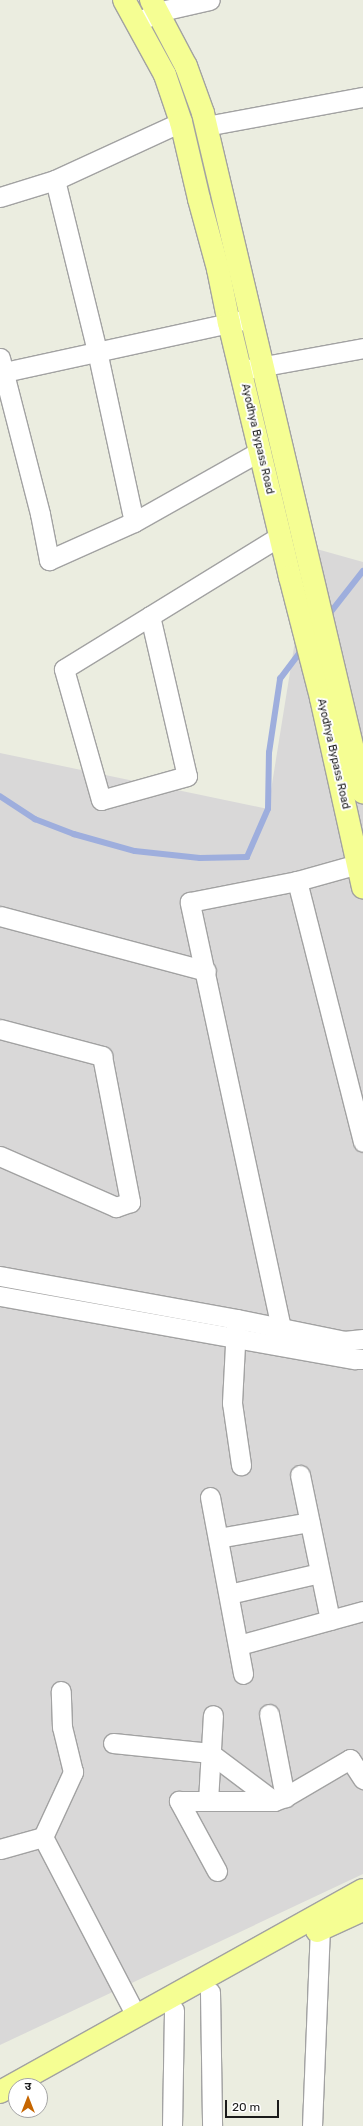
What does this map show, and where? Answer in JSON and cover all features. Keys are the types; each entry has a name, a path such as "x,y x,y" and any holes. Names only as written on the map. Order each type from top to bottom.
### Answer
{"main road":[{"name":"Ayodhya Bypass Road","path":"124,0 165,75 181,122 199,199 218,269 229,323 280,536 300,574"},
{"name":"Ayodhya Bypass Road","path":"154,6 186,66 206,126 264,366 300,574 330,692 363,792"},
{"name":"Ayodhya Bypass Road","path":"330,692 363,887"},
{"path":"0,2092 363,1890"},
{"path":"48,2081 174,2010 210,1992 320,1929 363,1910"}],"street":[{"path":"137,23 154,6 210,0"},
{"path":"206,126 363,97"},
{"path":"0,198 55,180 181,122"},
{"path":"55,180 97,351 134,522"},
{"path":"252,318 97,351 1,368 40,514 49,560 134,522 260,452"},
{"path":"240,370 363,348"},
{"path":"150,616 187,776 101,800 64,669 150,616 280,536"},
{"path":"281,1337 206,971 190,902 297,881 358,864"},
{"path":"297,881 363,1142"},
{"path":"0,916 206,971"},
{"path":"0,1029 102,1056 130,1202 116,1207 0,1156"},
{"path":"0,1276 237,1319 281,1337 355,1359 363,1359"},
{"path":"0,1296 236,1338 281,1337 344,1341 363,1339"},
{"path":"237,1319 232,1403 241,1465"},
{"path":"300,1475 330,1620"},
{"path":"210,1497 239,1644 243,1674"},
{"path":"218,1538 310,1522"},
{"path":"229,1594 320,1573"},
{"path":"239,1644 363,1611"},
{"path":"0,1849 43,1837 73,1772 62,1728 61,1691"},
{"path":"269,1714 279,1799"},
{"path":"208,1800 213,1716"},
{"path":"113,1743 210,1753 279,1799"},
{"path":"217,1870 179,1800 279,1799 350,1759 363,1779"},
{"path":"43,1837 136,2016"},
{"path":"312,2126 320,1929"},
{"path":"210,1992 212,2126"},
{"path":"172,2126 174,2010"}],"shaded area":[{"path":"281,539 363,562 363,1874 0,2045 0,753 268,809 299,616"}],"waterway":[{"path":"327,617 363,571"},
{"path":"0,796 35,819 74,834 135,851 200,858 247,857 268,809 269,753 280,679 303,649"}]}
